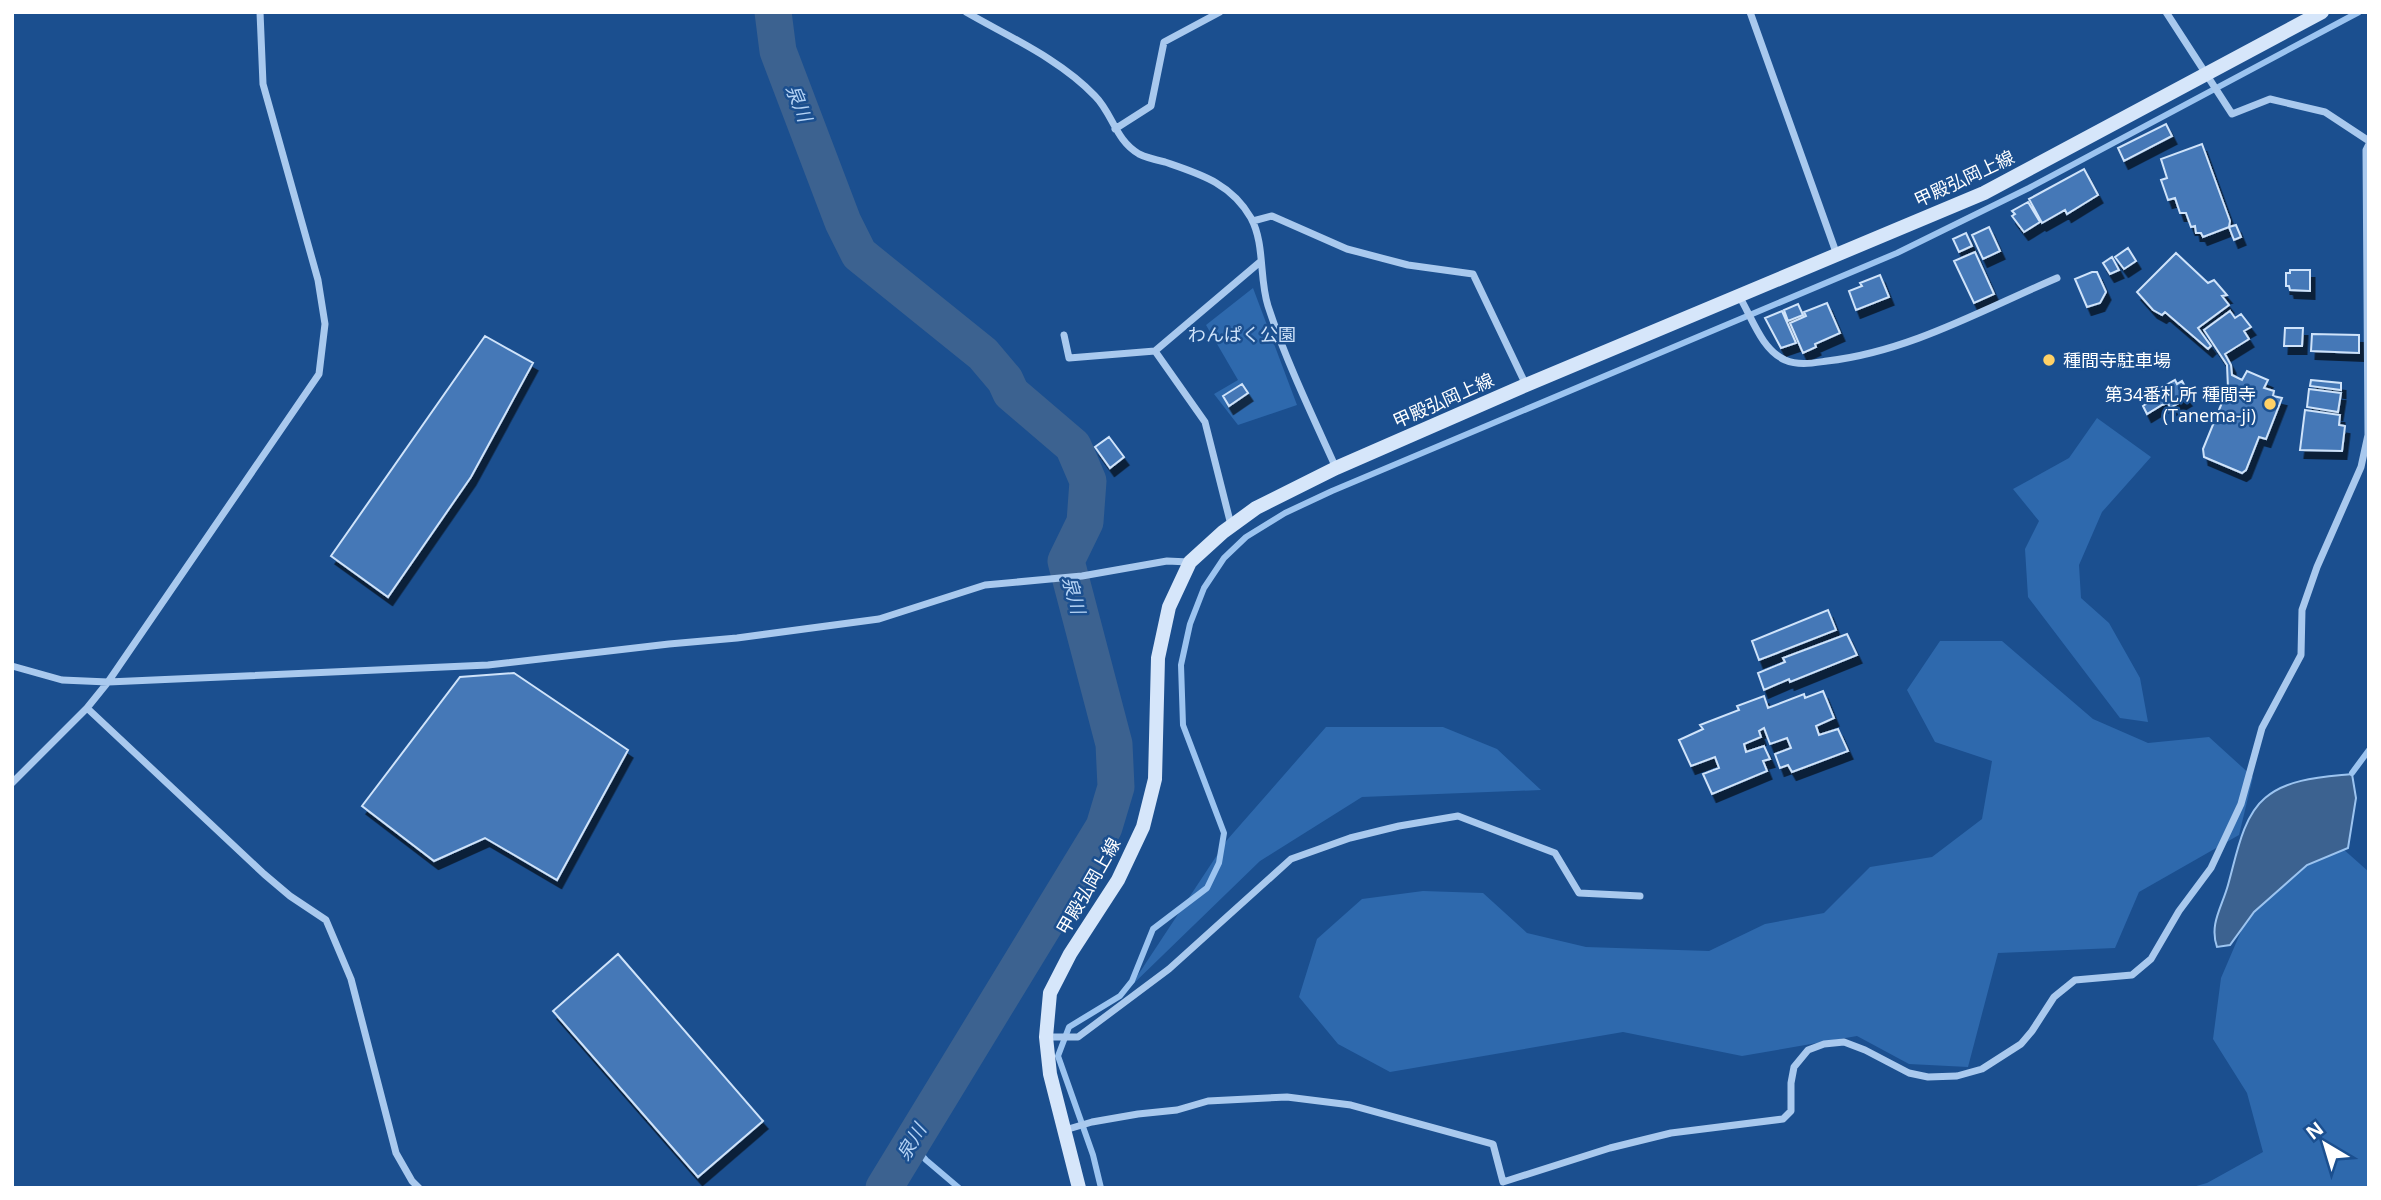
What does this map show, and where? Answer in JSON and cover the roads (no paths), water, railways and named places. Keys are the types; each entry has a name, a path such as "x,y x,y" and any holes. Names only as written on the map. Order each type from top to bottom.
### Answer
{"main road":[{"name":"甲殿弘岡上線","path":"1079,1188 1072,1128 1050,1074 1046,1037 1050,993 1070,954 1118,880 1143,827 1154,779 1158,657 1169,607 1190,562 1256,508 1336,468 1526,385 1741,298 1984,193 2208,80 2322,12"}],"street":[{"path":"12,783 87,708 108,682 319,374 325,324 318,280 262,84 260,12"},
{"path":"966,12 1063,68 1097,97 1125,144 1141,155 1205,175 1238,198 1252,221 1259,246 1268,305 1306,403 1336,468"},
{"path":"1115,129 1150,106 1164,42 1220,12"},
{"path":"1751,12 1837,255"},
{"path":"1072,1128 1138,1114 1177,1110 1208,1101 1287,1097 1351,1105 1493,1144 1504,1185 1611,1147 1671,1133 1783,1119 1791,1111 1794,1067 1808,1050 1824,1044 1844,1042 1909,1073 1928,1077 1957,1076 1982,1069 2021,1044 2054,997 2075,980 2132,975 2151,959 2179,911 2211,867 2241,804 2262,728 2301,654 2302,610 2317,567 2361,467 2368,435 2366,150 2369,143 2325,111 2270,99 2232,114 2166,12"},
{"path":"1252,221 1272,216 1347,249 1408,265 1473,274 1526,385"},
{"path":"1064,335 1069,358 1155,351 1260,262"},
{"path":"1741,298 1765,344 1783,359 1800,364 1862,357 1942,330 2057,278"},
{"path":"1155,351 1205,422 1231,526"},
{"path":"12,666 62,680 108,682 488,665 737,639 879,619 985,585 1082,576 1167,561 1190,562"},
{"path":"87,708 264,874 326,920 351,979 396,1153 419,1188"},
{"path":"1046,1037 1078,1037 1169,969 1291,859 1350,838 1399,826 1458,816 1555,853 1579,893 1640,897"}],"waterway":[{"name":"泉川","path":"773,12 778,51 843,222 859,254 983,354 1005,380 1011,393 1073,446 1088,481 1085,522 1066,561 1114,744 1116,787 1104,827 884,1188"},
{"path":"1101,1188 1093,1155 1058,1056 1069,1027 1120,996 1132,981 1153,929 1207,888 1219,863 1224,833 1183,725 1181,665 1190,624 1204,588 1224,558 1246,537 1285,513 1332,491 1897,253 2029,188 2359,12"},
{"path":"2352,773 2369,750"},
{"path":"912,1144 926,1160 959,1188"}],"place":[{"name":"種間寺駐車場","path":"2049,360"},
{"name":"第34番札所 種間寺 (Tanema-ji)","path":"2270,404"}],"park label":[{"name":"わんぱく公園","path":"1242,334"}]}
